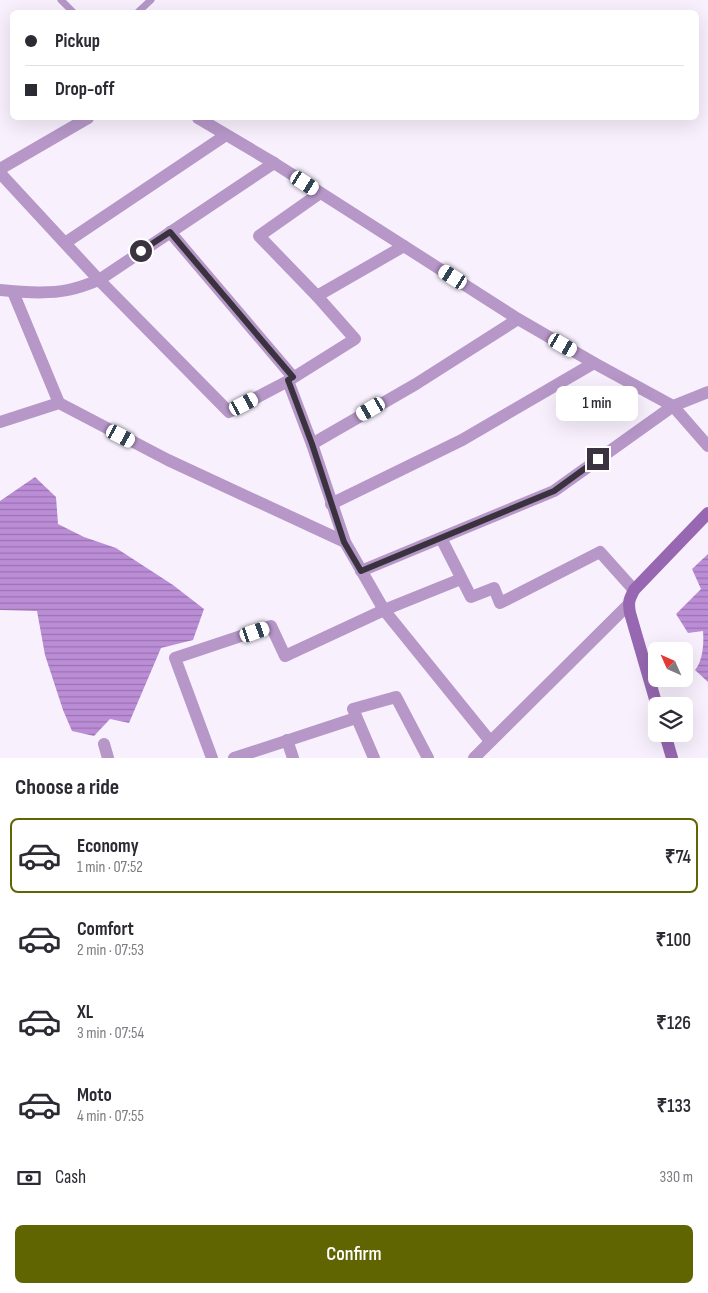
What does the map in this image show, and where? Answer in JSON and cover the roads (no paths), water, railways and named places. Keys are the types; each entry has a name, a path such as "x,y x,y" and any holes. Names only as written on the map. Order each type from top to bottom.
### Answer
{"street":[{"path":"0,169 85,120"},
{"path":"202,120 274,163 518,319 672,406 708,446"},
{"path":"64,243 226,134"},
{"path":"274,163 99,280 56,292 6,291 59,403 168,460 344,542"},
{"path":"0,173 99,280 229,412 290,379 354,339 318,296 258,236 320,193"},
{"path":"170,232 290,379 344,542 384,610 490,741"},
{"path":"318,296 404,246"},
{"path":"312,444 416,384 518,319"},
{"path":"331,504 462,440 594,363"},
{"path":"361,571 554,491 672,406 708,392"},
{"path":"0,422 59,403"},
{"path":"654,697 628,605 629,599 634,590 708,512"},
{"path":"441,538 471,597 494,588 500,604 600,552 634,590"},
{"path":"212,758 175,658 271,626 285,656 384,610 461,579"},
{"path":"474,758 628,605"},
{"path":"374,758 353,709 396,697 428,758"},
{"path":"234,758 356,718"},
{"path":"287,740 293,758"},
{"path":"667,742 672,758"},
{"path":"104,744 108,758"}],"lane":[{"path":"61,0 71,10"},
{"path":"140,10 151,0"}]}
